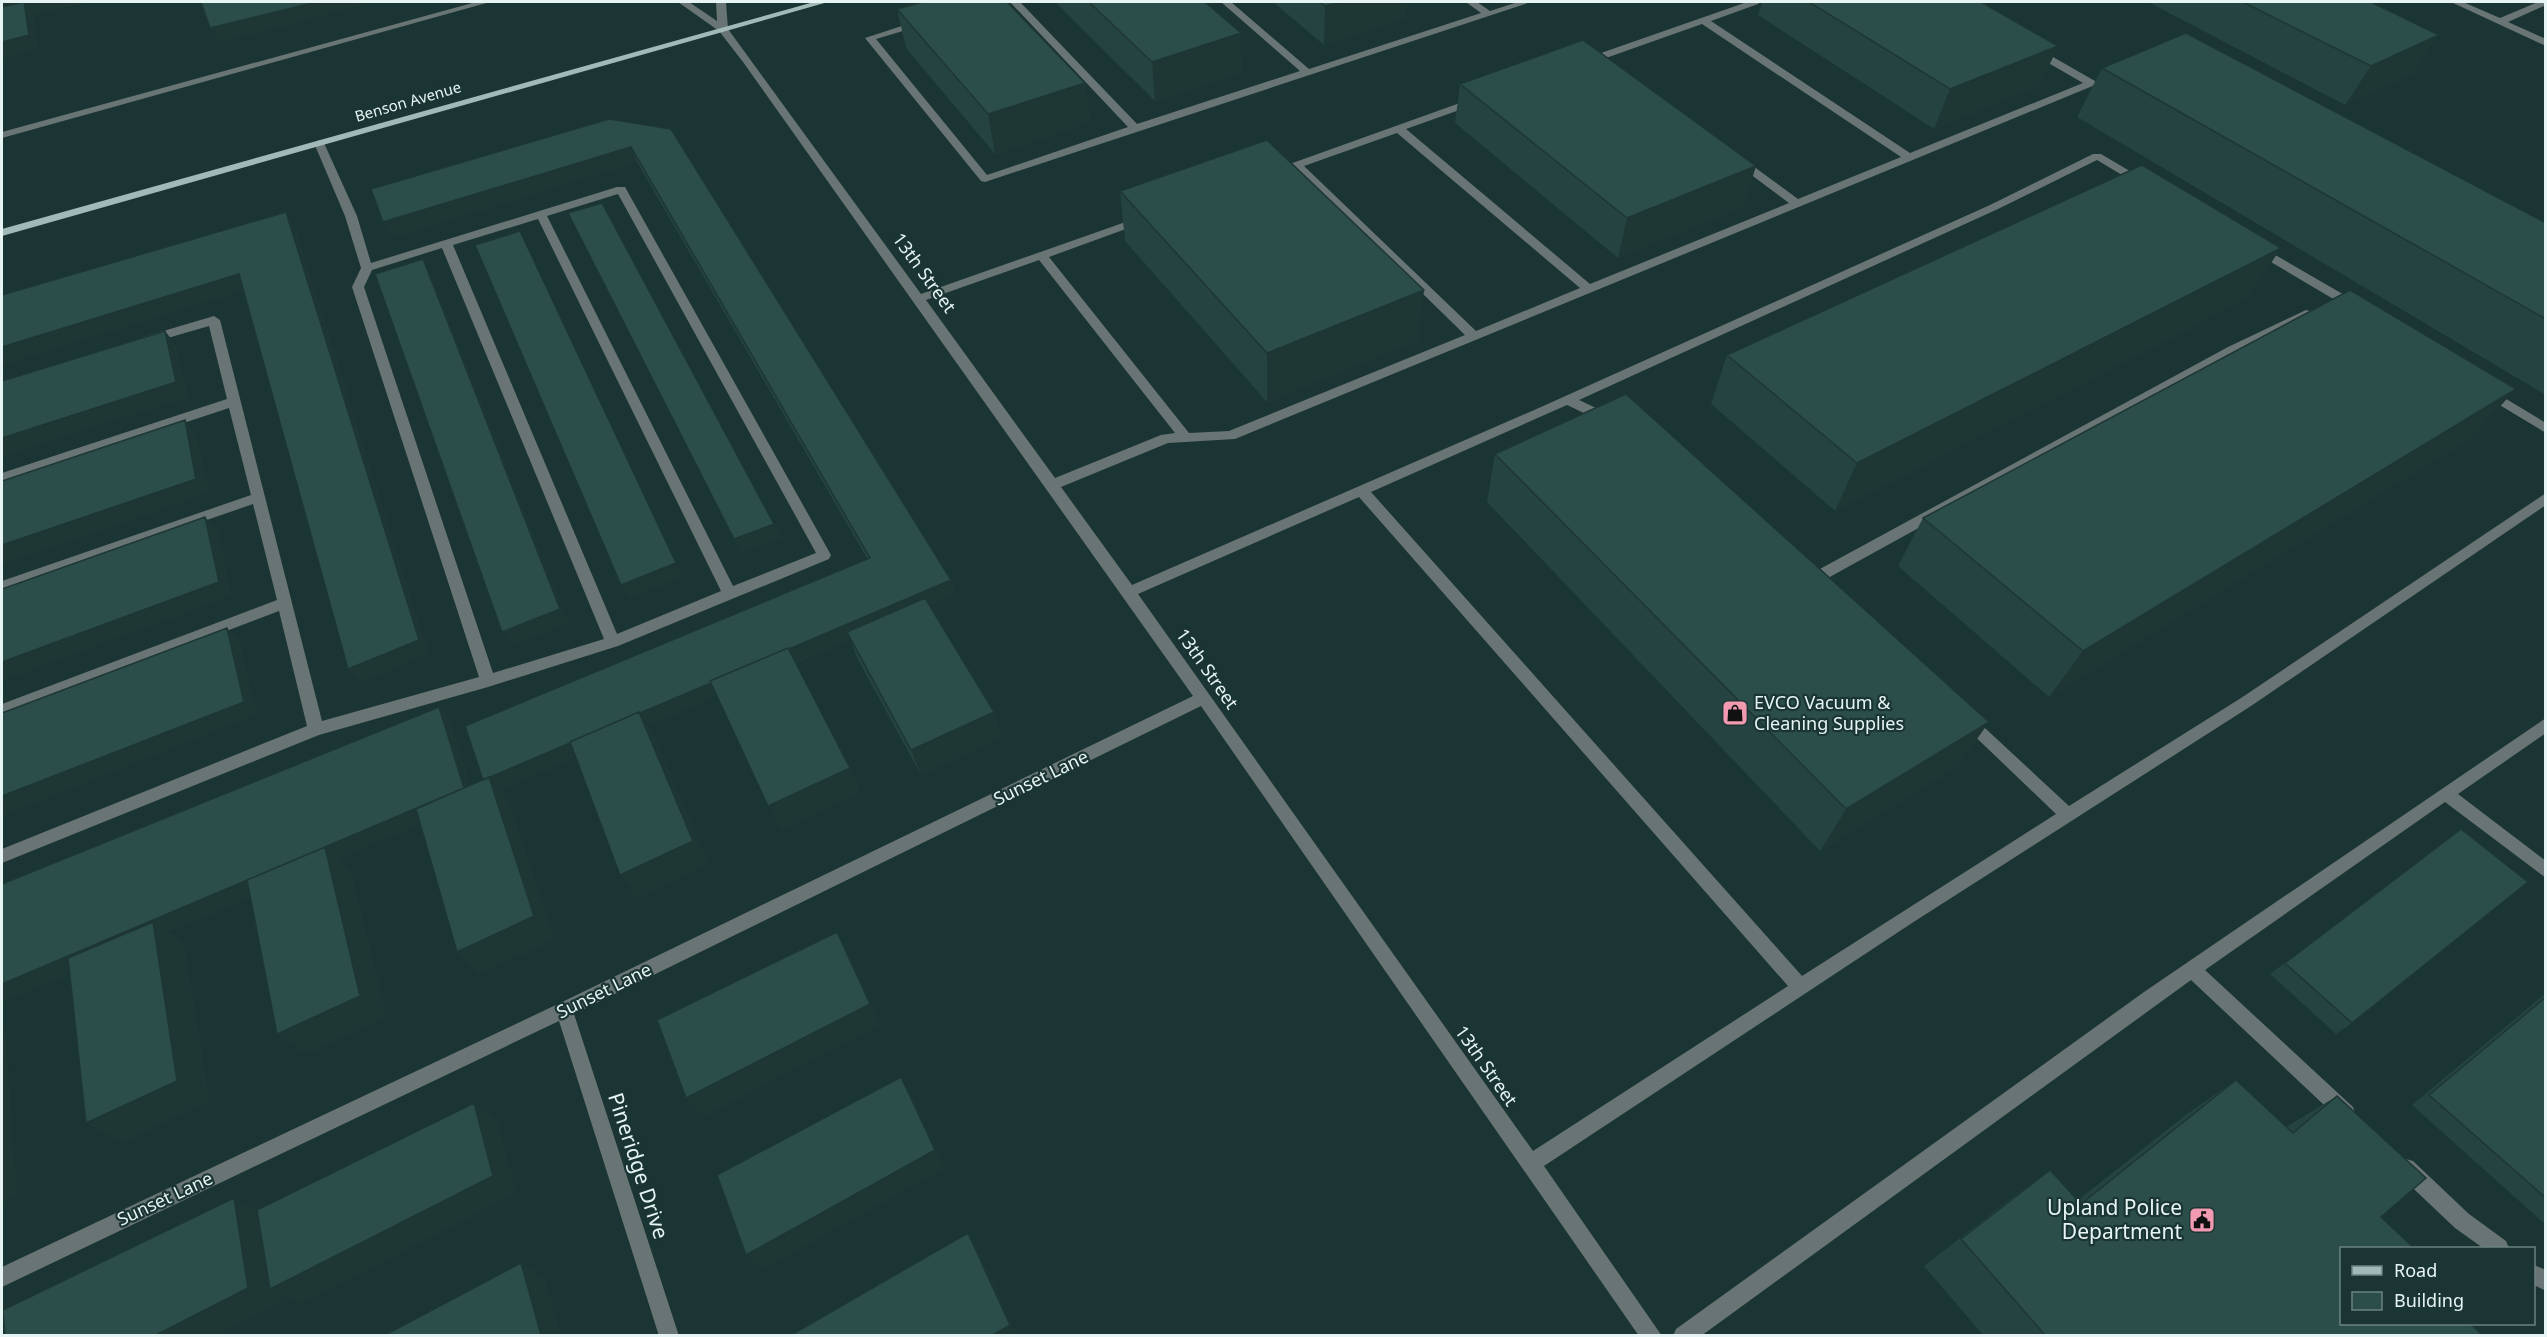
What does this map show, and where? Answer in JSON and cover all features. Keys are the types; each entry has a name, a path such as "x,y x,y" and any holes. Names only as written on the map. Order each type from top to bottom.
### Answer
{"main road":[{"name":"Benson Avenue","path":"2,232 823,2"}],"street":[{"path":"2,135 485,2"},
{"name":"13th Street","path":"683,2 723,29 1129,592 1652,1335"},
{"path":"721,2 723,29"},
{"path":"1015,2 1135,128"},
{"path":"1226,2 1307,72"},
{"path":"1471,2 1488,14"},
{"path":"936,18 870,38 985,179 1135,128 1526,2"},
{"path":"1575,65 1602,61 1703,20 1755,2"},
{"path":"2456,2 2546,43"},
{"path":"2500,22 2545,2"},
{"path":"1703,20 1909,157"},
{"path":"1052,485 1166,438 1230,436 2091,83 2029,48"},
{"path":"1263,176 1487,97"},
{"path":"1398,128 1588,289"},
{"path":"319,143 351,216 367,268 358,287 488,681"},
{"path":"1731,155 1797,203"},
{"path":"1129,592 1567,400 1994,207 2097,156 2148,186"},
{"path":"1297,165 1474,336"},
{"path":"2,856 316,729 488,681 613,642 824,555 621,189 367,268"},
{"path":"541,214 730,594"},
{"path":"918,299 1152,216"},
{"path":"446,243 613,642"},
{"path":"2250,244 2370,316"},
{"path":"1041,255 1185,437"},
{"path":"1812,580 2232,350 2341,297"},
{"path":"136,344 214,320 316,729"},
{"path":"2477,385 2546,429"},
{"path":"1567,400 1617,423"},
{"path":"2,478 235,401"},
{"path":"1362,491 1800,987"},
{"path":"2,586 259,497"},
{"path":"1531,1164 1800,987 2246,702 2546,498"},
{"path":"2,710 285,603"},
{"name":"Sunset Lane","path":"2,1277 564,1010 1203,698"},
{"path":"1953,706 2068,815"},
{"path":"1683,1335 2192,969 2546,724"},
{"path":"2445,793 2546,871"},
{"path":"2192,969 2359,1125"},
{"name":"Pineridge Drive","path":"564,1010 669,1335"},
{"path":"2393,1157 2462,1221 2498,1247"}],"building":[{"path":"24,2 29,35 2,42 2,7"},
{"path":"201,2 316,2 210,28"},
{"path":"923,2 1007,2 1085,83 988,114 897,9"},
{"path":"1089,2 1205,2 1241,33 1152,62"},
{"path":"1320,2 1340,2 1325,6"},
{"path":"1809,2 1981,2 2058,46 1950,89"},
{"path":"2243,2 2371,2 2439,35 2371,66"},
{"path":"2186,33 2546,223 2546,319 2102,68"},
{"path":"1583,40 1756,166 1627,218 1460,84"},
{"path":"609,119 671,129 951,580 710,681 711,683 483,780 465,726 870,558 631,147 383,222 371,189"},
{"path":"1267,140 1424,290 1267,353 1120,191"},
{"path":"2142,165 2281,248 1857,463 1727,355"},
{"path":"602,203 774,524 734,539 568,213"},
{"path":"286,212 419,640 348,669 239,274 2,347 2,295"},
{"path":"520,231 676,563 621,585 475,245"},
{"path":"423,259 560,609 502,632 375,274"},
{"path":"2350,290 2516,389 2083,651 1923,518"},
{"path":"165,331 176,382 2,438 2,381"},
{"path":"1626,394 1989,722 1846,809 1495,454"},
{"path":"185,420 196,479 2,545 2,481"},
{"path":"205,517 219,582 2,662 2,589"},
{"path":"925,598 994,712 911,750 847,632"},
{"path":"227,628 244,702 2,796 2,713"},
{"path":"788,648 850,768 768,806 710,681"},
{"path":"439,707 464,788 2,984 2,884"},
{"path":"639,712 693,841 620,875 570,742"},
{"path":"489,777 534,916 457,952 416,809"},
{"path":"2461,829 2528,882 2352,1023 2285,963"},
{"path":"325,847 360,996 277,1034 247,880"},
{"path":"153,922 177,1081 86,1123 68,958"},
{"path":"837,932 870,1004 686,1098 657,1020"},
{"path":"2546,997 2546,1198 2429,1095"},
{"path":"901,1077 935,1150 746,1255 717,1175"},
{"name":"Upland Police Department","path":"2236,1080 2293,1133 2337,1096 2426,1178 2381,1217 2413,1247 2340,1247 2340,1325 2472,1325 2482,1335 2045,1335 1961,1239 2050,1170 2081,1204"},
{"path":"474,1103 493,1176 270,1289 257,1210"},
{"path":"234,1198 248,1288 156,1335 5,1335 3,1310"},
{"path":"968,1233 1010,1325 993,1335 791,1335"},
{"path":"521,1263 541,1335 385,1335"}],"place":[{"name":"EVCO Vacuum & Cleaning Supplies","path":"1735,713"},
{"name":"Upland Police Department","path":"2202,1220"}]}
